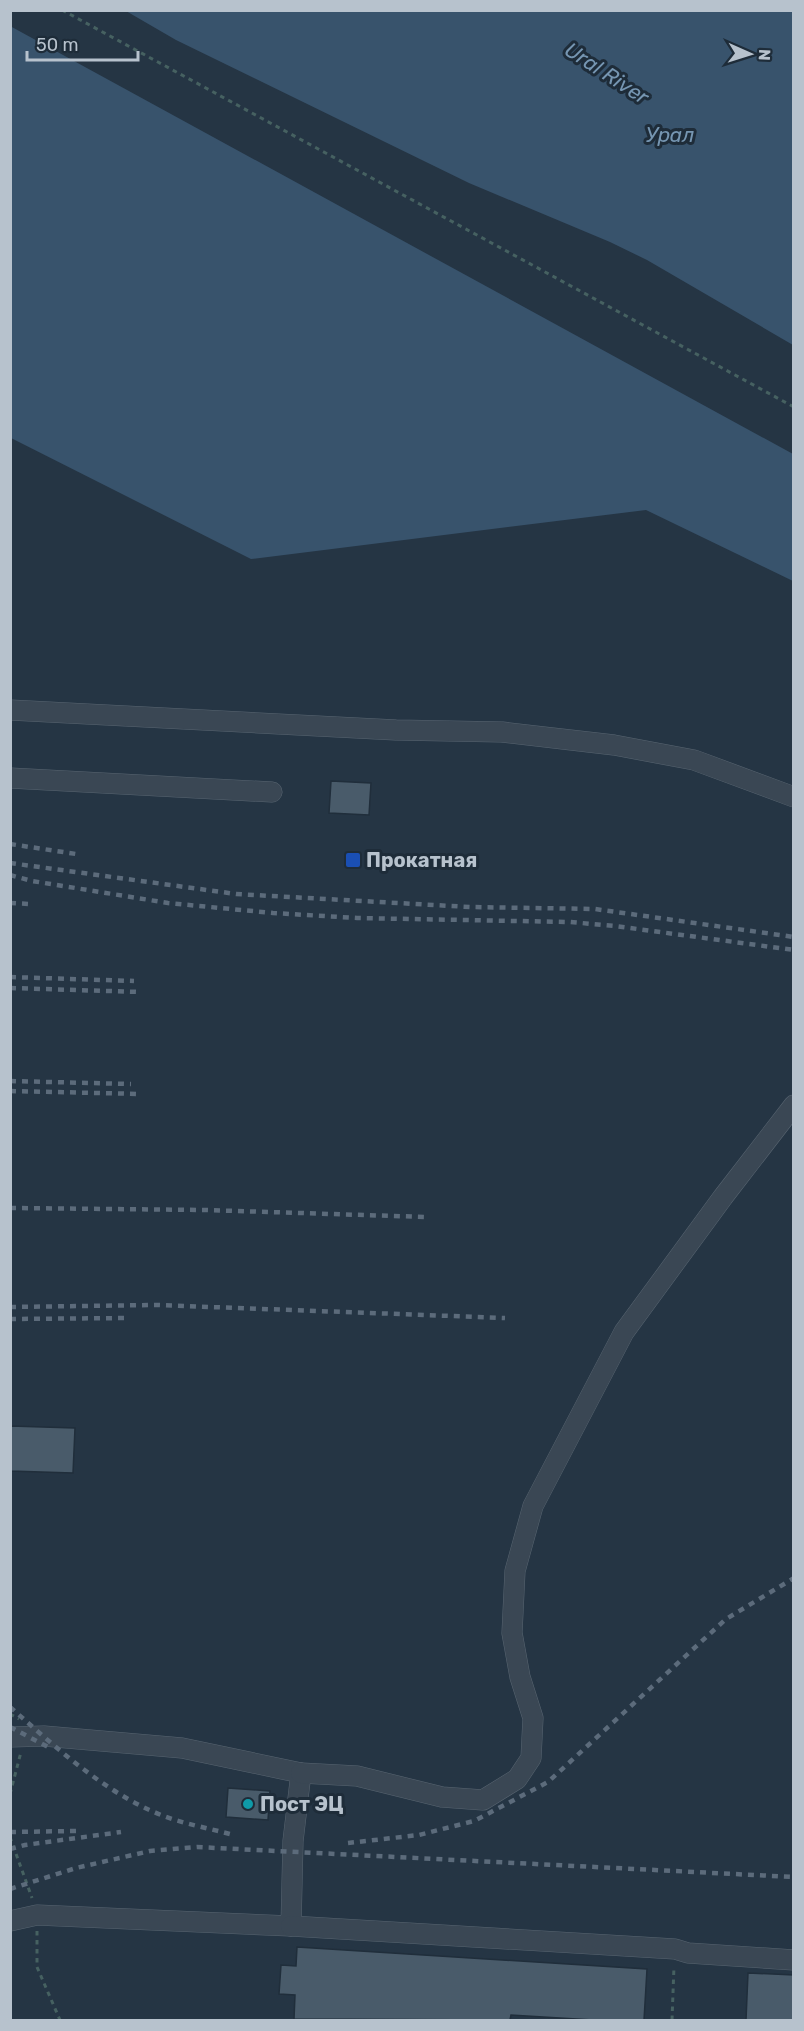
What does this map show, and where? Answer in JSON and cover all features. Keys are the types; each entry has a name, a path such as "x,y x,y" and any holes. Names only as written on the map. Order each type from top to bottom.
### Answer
{"lane":[{"path":"10,710 396,730 513,733 614,745 694,760 794,797"},
{"path":"10,778 272,792"},
{"path":"16,1742 44,1736 182,1748 301,1773 357,1776 442,1797 483,1800 517,1779 531,1758 533,1718 520,1677 512,1633 515,1571 533,1506 624,1332 794,1105"},
{"path":"291,1926 293,1840 301,1773"},
{"path":"10,1921 37,1915 291,1926 675,1949 688,1953 794,1960"}],"path":[{"path":"62,10 794,407"},
{"path":"10,1794 16,1742"},
{"path":"672,2020 675,1949"}],"water":[{"name":"Урал","path":"126,11 793,11 793,345 647,260 610,242 469,183 176,40"},
{"path":"10,26 793,454 793,581 646,510 251,559 11,438"}],"building":[{"path":"331,781 371,783 369,815 329,813"},
{"path":"10,1426 75,1428 73,1473 10,1471"},
{"name":"Пост ЭЦ","path":"228,1788 270,1791 268,1820 226,1817"},
{"path":"297,1947 647,1969 644,2020 593,2020 511,2015 510,2020 294,2019 295,1995 279,1994 281,1965 296,1966"},
{"path":"748,1973 794,1975 794,2020 746,2020"}],"railway":[{"path":"10,844 76,854"},
{"path":"10,863 236,894 470,907 595,909 794,937"},
{"path":"10,875 32,881 168,903 357,918 570,922 794,950"},
{"path":"10,903 30,904"},
{"path":"10,977 134,981"},
{"path":"10,988 141,992"},
{"path":"10,1081 131,1084"},
{"path":"10,1091 141,1094"},
{"path":"10,1208 205,1210 427,1217"},
{"path":"10,1307 157,1305 505,1318"},
{"path":"10,1319 129,1318"},
{"path":"348,1843 419,1835 474,1821 548,1782 726,1619 794,1578"},
{"path":"10,1707 86,1771 127,1799 172,1819 230,1834"},
{"path":"10,1727 50,1748"},
{"path":"10,1832 76,1831"},
{"path":"10,1849 121,1832"},
{"path":"10,1889 76,1868 150,1851 197,1847 794,1877"}],"place":[{"name":"Прокатная","path":"353,860"},
{"name":"Пост ЭЦ","path":"248,1804"}],"water label":[{"name":"Ural River","path":"607,73"}]}
